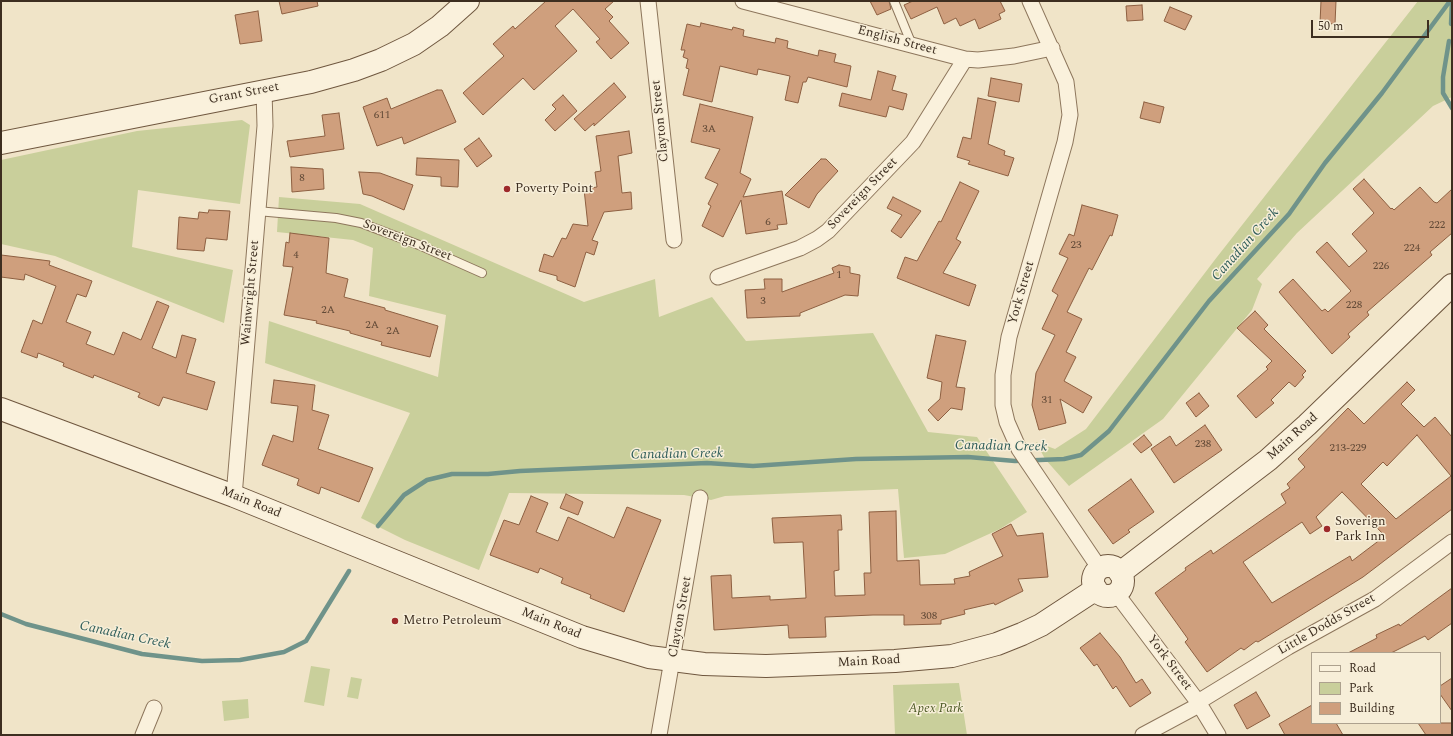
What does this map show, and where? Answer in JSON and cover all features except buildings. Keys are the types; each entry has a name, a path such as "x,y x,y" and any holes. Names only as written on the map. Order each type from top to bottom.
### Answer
{"main road":[{"name":"Grant Street","path":"1,143 328,78 381,60 430,34 468,1"},
{"name":"Main Road","path":"1,409 234,496 582,637 620,650 673,661 704,664 766,666 895,661 952,656 973,651 1022,634 1041,625 1108,581 1279,451 1452,285"}],"street":[{"name":"Clayton Street","path":"648,1 674,240"},
{"name":"English Street","path":"743,1 965,59 978,60 1019,56 1052,48"},
{"name":"York Street","path":"1030,1 1052,48 1067,86 1070,116 1066,137 1009,337 1002,390 1004,413 1010,432 1019,449 1108,581 1198,703 1218,735"},
{"name":"Sovereign Street","path":"718,277 800,248 823,235 913,142 927,123 965,59"},
{"name":"Wainwright Street","path":"234,496 265,126 264,90"},
{"name":"Clayton Street","path":"659,735 700,498"},
{"name":"Little Dodds Street","path":"1143,735 1293,644 1375,598 1452,542"},
{"path":"143,735 154,708"}],"lane":[{"path":"894,1 912,45"},
{"name":"Sovereign Street","path":"258,210 336,218 361,223 419,245 482,273"}],"green space":[{"path":"1418,1 1452,1 1452,97 1433,106 1297,233 1257,279 1262,284 1252,310 1163,419 1069,486 1045,459 1036,442 1055,449 1086,429 1217,257"},
{"path":"242,120 250,125 240,204 138,190 132,247 233,270 224,323 55,256 1,244 1,160 137,131"},
{"path":"279,197 360,204 584,302 655,279 659,317 712,297 746,341 873,333 928,432 977,437 1027,512 1000,529 945,554 904,558 898,489 725,496 711,500 684,495 509,493 479,570 405,540 361,518 410,413 265,363 269,321 438,377 446,315 369,296 373,248 353,240 277,232"},
{"path":"311,666 330,669 324,706 304,702"},
{"path":"351,677 362,679 358,699 347,697"},
{"name":"Apex Park","path":"959,683 967,735 895,735 893,685"},
{"path":"248,699 249,718 224,721 222,701"}],"waterway":[{"name":"Canadian Creek","path":"378,526 404,495 427,480 452,474 488,474 520,471 707,463 753,466 856,459 968,457 1015,461 1064,459 1081,455 1109,431 1209,301 1289,214 1325,163 1382,93 1450,1"},
{"path":"1451,24 1452,1"},
{"path":"1449,41 1443,77 1443,93 1452,108"},
{"name":"Canadian Creek","path":"1,614 26,624 142,654 202,661 240,660 284,652 306,641 349,571"}],"place":[{"name":"Poverty Point","path":"507,189"},
{"name":"Soverign Park Inn","path":"1327,529"},
{"name":"Metro Petroleum","path":"395,621"}]}
